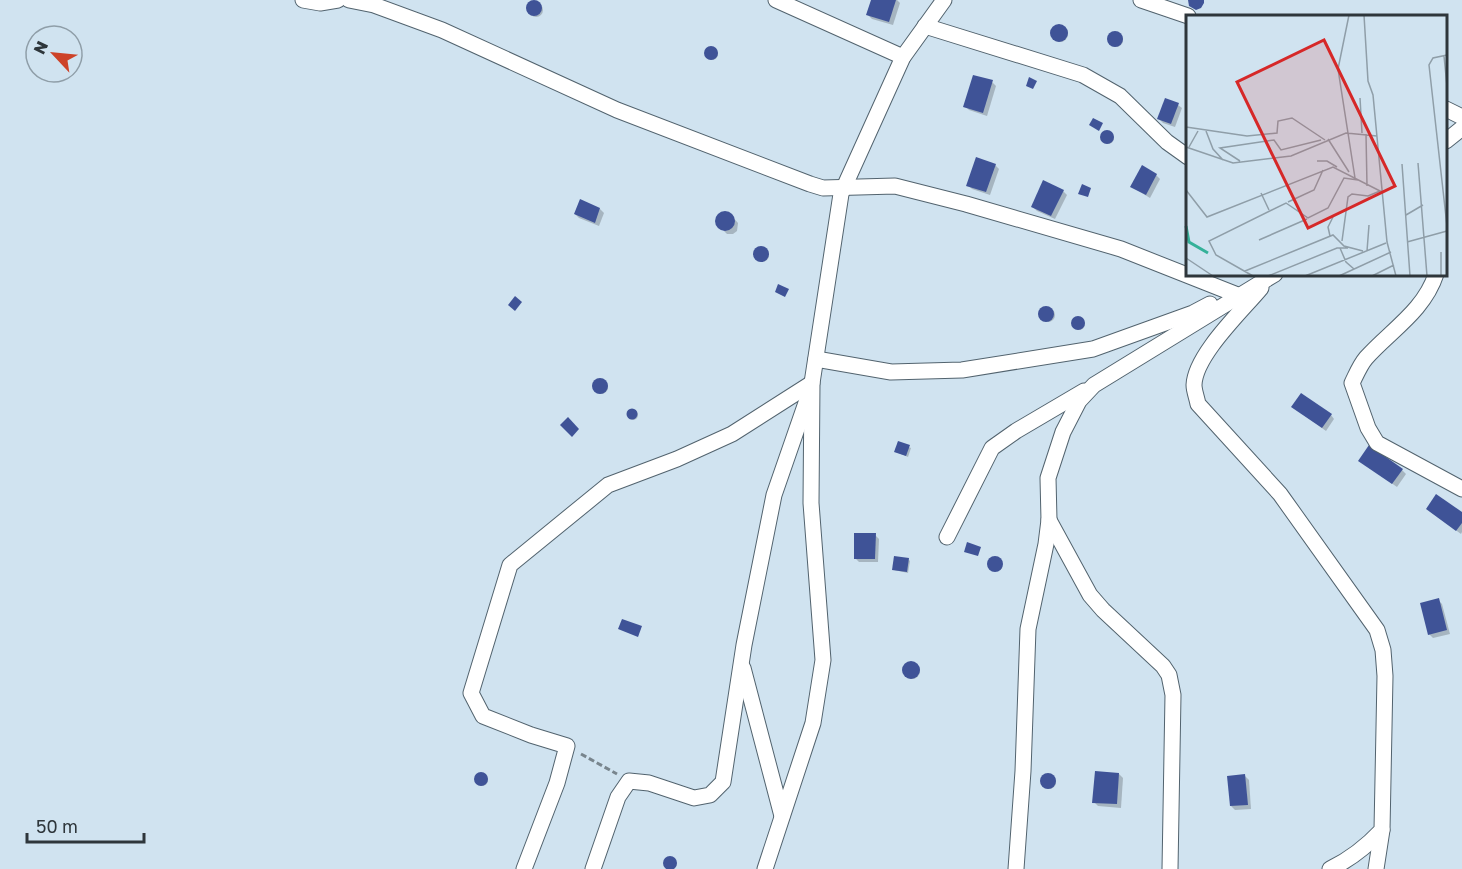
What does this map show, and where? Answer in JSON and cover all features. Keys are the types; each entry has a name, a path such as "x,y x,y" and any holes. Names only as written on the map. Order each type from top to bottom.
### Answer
{"street":[{"path":"303,0 320,3 338,0"},
{"path":"349,0 374,5 442,30 617,110 743,160 823,188 895,186 1121,249 1186,274"},
{"path":"776,0 903,57"},
{"path":"593,869 618,797 629,781 649,783 694,798 710,795 723,782 741,662 774,495 812,383 841,195 903,57 944,0"},
{"path":"1141,0 1186,15"},
{"path":"925,26 1083,75 1120,96 1167,142 1186,156"},
{"path":"1447,110 1462,117"},
{"path":"1447,140 1462,128"},
{"path":"1190,276 1236,294"},
{"path":"816,359 891,372 963,370 1093,349 1193,313 1273,276"},
{"path":"1273,276 1209,349 1200,364 1194,385 1198,404 1280,494 1377,630 1383,650 1385,676 1382,830 1376,869"},
{"path":"1435,276 1432,286 1414,311 1365,359 1352,383 1368,428 1377,443 1462,489"},
{"path":"947,537 992,448 1016,430 1094,385 1236,294"},
{"path":"524,869 557,783 567,746 483,716 471,693 510,565 608,485 677,459 732,434 812,383"},
{"path":"765,869 813,723 823,660 812,503 812,383"},
{"path":"1016,869 1023,771 1028,629 1046,544 1049,520 1048,478 1063,432 1079,401 1094,385"},
{"path":"1049,520 1090,595 1102,610 1163,666 1169,675 1173,695 1170,869"},
{"path":"741,662 782,816"},
{"path":"1330,869 1351,859 1367,847 1382,830"}],"path":[{"path":"567,746 629,781"}],"building":[{"path":"534,0 542,8 534,16 526,8"},
{"path":"871,0 896,0 889,22 866,15"},
{"path":"1188,0 1204,0 1204,3 1196,10 1189,6"},
{"path":"1055,24 1063,24 1068,29 1066,40 1055,42 1050,37 1050,29"},
{"path":"1115,31 1123,39 1115,47 1107,39"},
{"path":"711,46 716,48 718,53 716,58 711,60 706,58 704,53 706,48"},
{"path":"973,75 993,80 983,113 963,107"},
{"path":"1029,77 1037,81 1033,89 1026,86"},
{"path":"1165,98 1179,103 1171,124 1157,119"},
{"path":"1093,118 1103,123 1099,131 1089,125"},
{"path":"1104,130 1110,130 1114,137 1110,144 1104,144 1100,140 1100,134"},
{"path":"976,157 996,164 986,192 966,186"},
{"path":"1142,165 1157,174 1146,195 1130,187"},
{"path":"1043,180 1064,190 1051,216 1031,207"},
{"path":"1082,184 1091,188 1088,197 1078,194"},
{"path":"580,199 600,208 595,223 574,214"},
{"path":"725,211 732,214 735,221 732,228 725,231 718,228 715,221 718,214"},
{"path":"761,246 769,254 761,262 753,254"},
{"path":"778,284 789,289 785,297 775,292"},
{"path":"515,296 522,302 515,311 508,305"},
{"path":"1046,306 1052,308 1054,314 1052,320 1046,322 1040,320 1038,314 1040,308"},
{"path":"1075,316 1081,316 1085,323 1081,330 1075,330 1071,326 1071,320"},
{"path":"600,378 608,386 600,394 592,386"},
{"path":"1301,393 1332,414 1322,428 1291,407"},
{"path":"632,408 638,414 632,420 626,414"},
{"path":"568,417 579,429 572,437 560,425"},
{"path":"898,441 910,445 906,456 894,452"},
{"path":"1369,445 1403,469 1392,484 1358,461"},
{"path":"1436,494 1462,512 1462,523 1456,531 1426,509"},
{"path":"854,533 876,533 875,559 854,559"},
{"path":"967,542 981,547 978,556 964,552"},
{"path":"894,556 909,558 907,572 892,570"},
{"path":"995,556 1003,564 995,572 987,564"},
{"path":"1439,598 1447,630 1428,635 1420,603"},
{"path":"622,619 642,626 638,637 618,629"},
{"path":"911,661 917,664 920,670 917,676 911,679 905,676 902,670 905,664"},
{"path":"1095,771 1119,773 1117,804 1092,803"},
{"path":"481,772 486,774 488,779 486,784 481,786 476,784 474,779 476,774"},
{"path":"1048,773 1056,781 1048,789 1040,781"},
{"path":"1245,774 1248,805 1230,806 1227,776"},
{"path":"670,856 675,858 677,863 675,868 670,870 665,868 663,863 665,858"}]}
